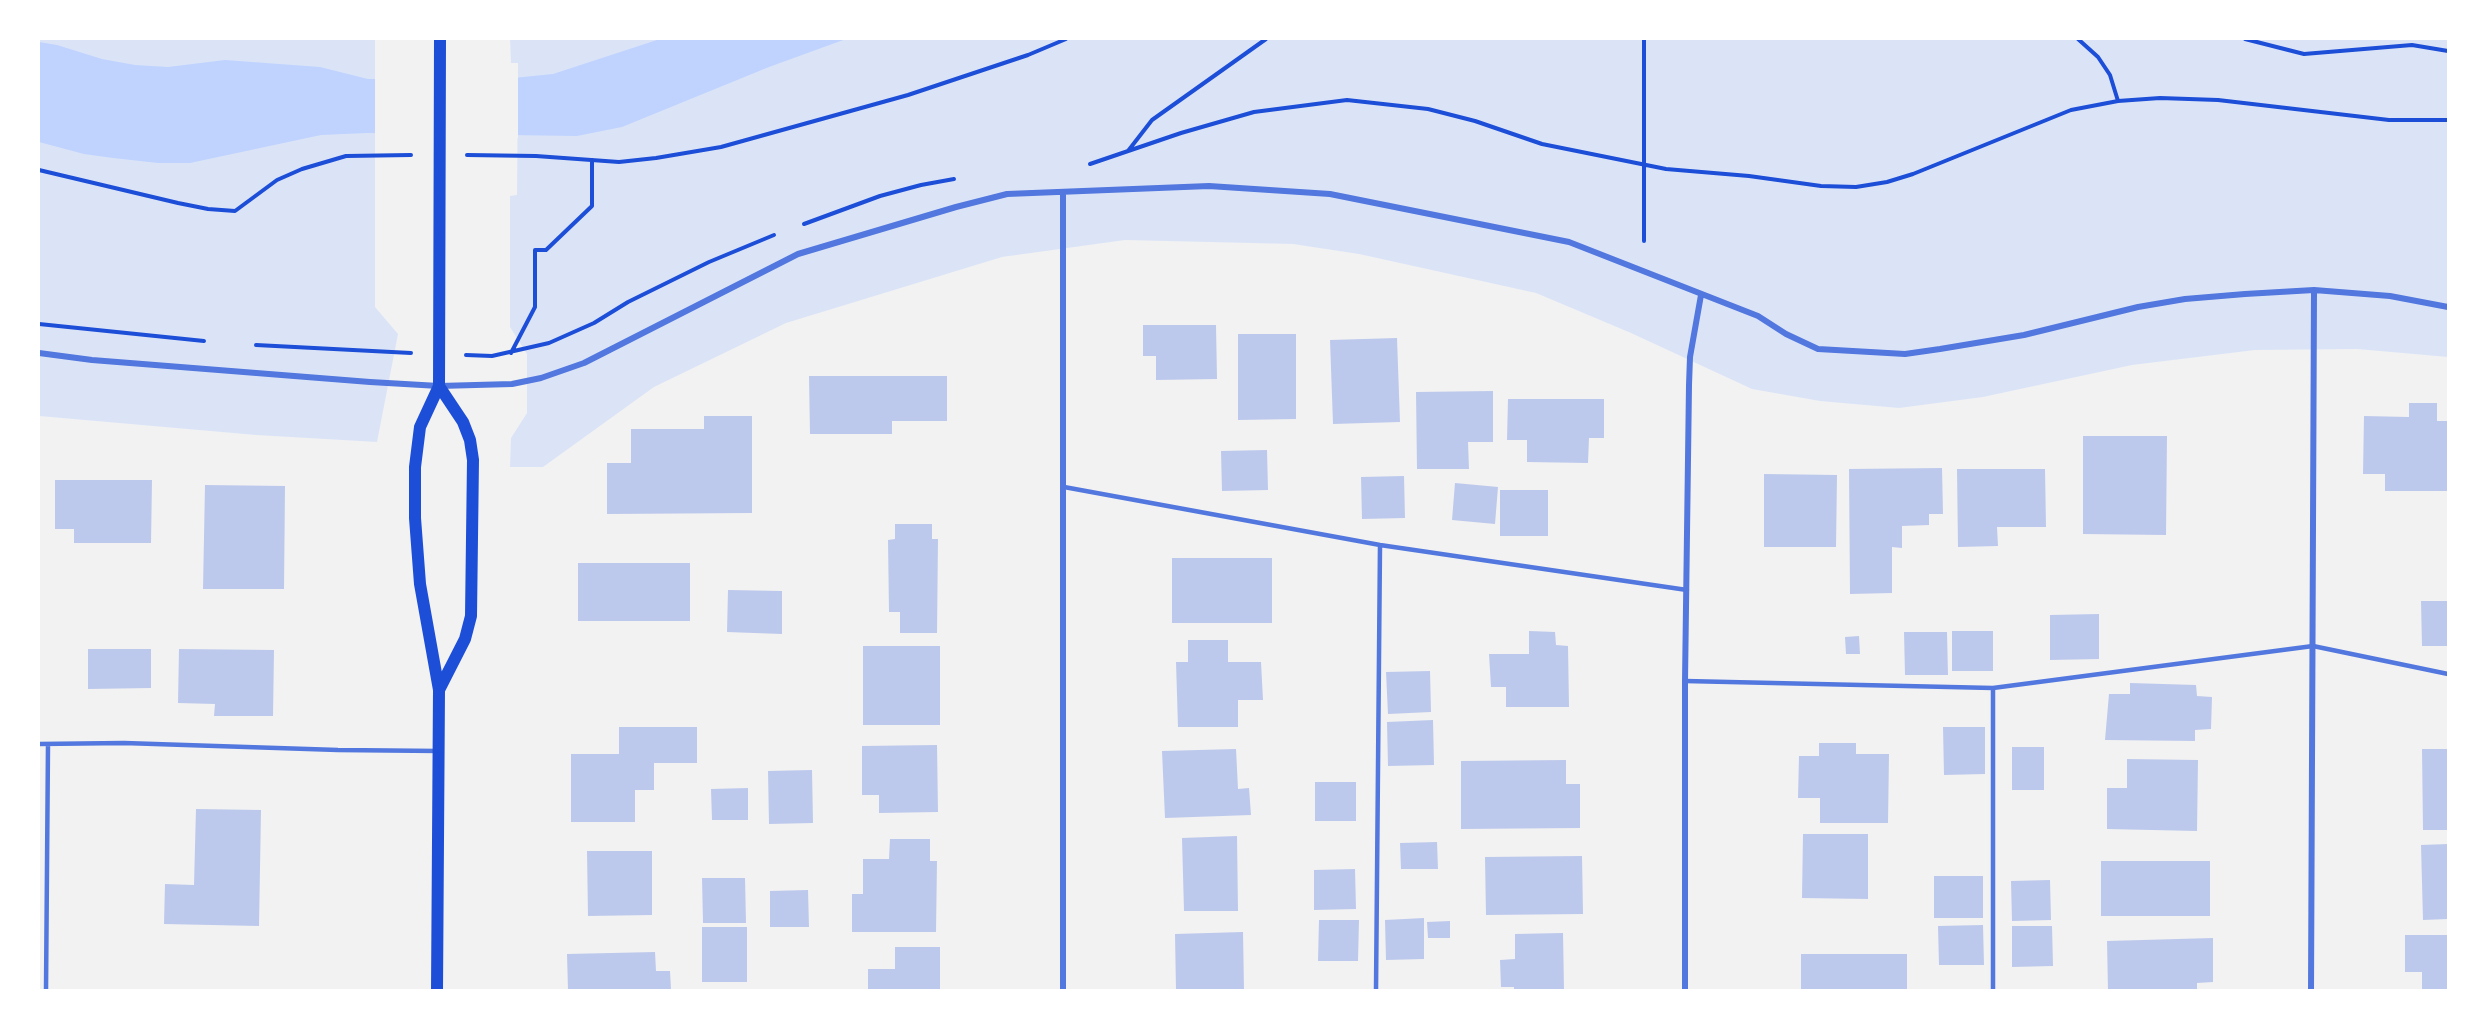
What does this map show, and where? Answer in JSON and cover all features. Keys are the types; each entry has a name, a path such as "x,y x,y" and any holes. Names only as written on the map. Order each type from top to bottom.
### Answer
{"main road":[{"path":"437,990 438,690 420,584 415,467 420,427 438,386 440,39"},
{"path":"438,386 467,432 472,450 473,472 470,622 465,639 438,690"}],"street":[{"path":"39,353 92,360 438,386 512,384 541,378 584,363 798,254 1007,194 1209,186 1330,194 1569,242 1758,316 1786,334 1818,350 1905,354 2024,335 2138,307 2185,299 2314,290 2390,296 2448,307"},
{"path":"1063,192 1063,990"},
{"path":"2311,990 2314,290"},
{"path":"1685,990 1685,681 1690,357 1701,295"}],"lane":[{"path":"1064,487 1380,545 1687,590"},
{"path":"1376,990 1380,545"},
{"path":"1685,681 1994,688 2313,646 2448,675"},
{"path":"1994,688 1994,990"},
{"path":"39,744 135,743 438,751"},
{"path":"46,990 48,744"}],"path":[{"path":"463,155 636,160 721,147 908,95 1028,55 1066,39"},
{"path":"1128,151 1152,120 1266,39"},
{"path":"1644,39 1644,241"},
{"path":"2078,39 2098,57 2110,75 2118,101 2160,98 2218,100 2389,120 2448,120"},
{"path":"2246,39 2304,54 2412,45 2448,51"},
{"path":"39,170 178,203 235,211 277,180 312,166 346,156 417,155"},
{"path":"511,353 535,307 535,250 546,250 592,206 592,160"},
{"path":"39,324 209,342"},
{"path":"253,345 385,352"}],"shaded area":[{"path":"39,39 375,39 375,307 398,334 377,442 256,435 39,416"},
{"path":"510,39 2448,39 2448,357 2357,349 2255,350 2132,365 1983,397 1899,408 1820,401 1752,389 1631,333 1536,293 1359,254 1293,244 1125,240 1002,257 786,323 654,387 543,467 510,467 511,438 527,413 527,354 510,327 510,196 517,195 518,63 511,63"}],"water":[{"path":"660,39 846,39 769,67 622,127 577,136 367,133 321,135 190,163 158,163 84,154 39,142 39,42 102,59 135,65 168,67 225,60 320,67 368,79 513,78 553,74"}],"pier":[{"path":"518,74 518,138 375,136 375,76"}],"building":[{"path":"1143,325 1216,325 1217,379 1156,380 1156,356 1143,356"},
{"path":"1238,334 1296,334 1296,419 1238,420"},
{"path":"1397,338 1400,422 1333,424 1330,340"},
{"path":"809,376 947,376 947,421 892,421 892,434 810,434"},
{"path":"1493,391 1493,442 1468,442 1469,469 1417,469 1416,392"},
{"path":"1508,399 1604,399 1604,438 1589,438 1588,463 1527,462 1527,440 1507,440"},
{"path":"2409,403 2437,403 2437,421 2448,421 2448,491 2385,491 2385,474 2363,474 2364,416 2409,417"},
{"path":"704,416 752,416 752,513 607,514 607,463 631,463 631,429 704,429"},
{"path":"2083,436 2167,436 2166,535 2083,534"},
{"path":"1267,450 1268,490 1222,491 1221,451"},
{"path":"1942,468 1943,514 1929,514 1929,525 1902,526 1902,548 1892,547 1892,593 1850,594 1849,469"},
{"path":"1957,469 2045,469 2046,527 1997,527 1998,546 1958,547"},
{"path":"1764,474 1837,475 1836,547 1764,547"},
{"path":"1404,476 1405,518 1362,519 1361,477"},
{"path":"55,480 152,480 151,543 74,543 74,529 55,529"},
{"path":"1455,483 1498,487 1495,524 1452,520"},
{"path":"205,485 285,486 284,589 203,589"},
{"path":"1500,490 1548,490 1548,536 1500,536"},
{"path":"895,524 932,524 932,539 938,539 937,633 900,633 900,612 889,612 888,540 895,539"},
{"path":"1172,558 1272,558 1272,623 1172,623"},
{"path":"578,563 690,563 690,621 578,621"},
{"path":"728,590 782,591 782,634 727,632"},
{"path":"2421,601 2448,601 2448,646 2422,646"},
{"path":"2099,614 2099,659 2050,660 2050,615"},
{"path":"1529,631 1555,632 1556,645 1568,646 1569,707 1506,707 1506,687 1491,687 1489,654 1529,654"},
{"path":"1952,631 1993,631 1993,671 1952,671"},
{"path":"1904,632 1947,632 1948,675 1905,675"},
{"path":"1859,636 1860,654 1846,654 1845,637"},
{"path":"1188,640 1228,640 1228,662 1261,662 1263,700 1238,700 1238,727 1178,727 1176,662 1188,662"},
{"path":"863,646 940,646 940,725 863,725"},
{"path":"88,649 151,649 151,688 88,689"},
{"path":"179,649 274,650 273,716 214,716 215,704 178,703"},
{"path":"1430,671 1431,712 1388,714 1386,672"},
{"path":"2130,683 2196,685 2197,696 2212,697 2211,729 2195,730 2195,741 2105,740 2109,694 2130,694"},
{"path":"1433,720 1434,765 1388,766 1387,722"},
{"path":"619,727 697,727 697,763 654,763 654,790 635,790 635,822 571,822 571,754 619,754"},
{"path":"1943,727 1985,727 1985,774 1944,775"},
{"path":"1819,743 1856,743 1856,754 1889,754 1888,823 1820,823 1820,798 1798,798 1799,756 1819,756"},
{"path":"937,745 938,812 879,813 879,795 862,795 862,746"},
{"path":"2012,747 2044,747 2044,790 2012,790"},
{"path":"1236,749 1238,789 1249,788 1251,815 1165,818 1162,751"},
{"path":"2422,749 2448,749 2448,830 2423,830"},
{"path":"2127,759 2198,760 2197,831 2107,829 2107,788 2127,788"},
{"path":"1566,760 1566,784 1580,784 1580,828 1461,829 1461,761"},
{"path":"812,770 813,823 769,824 768,771"},
{"path":"1315,782 1356,782 1356,821 1315,821"},
{"path":"748,788 748,820 712,820 711,789"},
{"path":"196,809 261,810 259,926 164,924 165,884 194,885"},
{"path":"1803,834 1868,834 1868,899 1802,898"},
{"path":"1237,836 1238,911 1184,911 1182,838"},
{"path":"890,839 930,839 930,861 937,861 936,932 852,932 852,894 863,894 863,859 889,859"},
{"path":"1437,842 1438,869 1401,869 1400,843"},
{"path":"2448,844 2448,919 2423,920 2421,845"},
{"path":"587,851 652,851 652,915 588,916"},
{"path":"1582,856 1583,914 1486,915 1485,857"},
{"path":"2101,861 2210,861 2210,916 2101,916"},
{"path":"1355,869 1356,909 1314,910 1314,870"},
{"path":"1934,876 1983,876 1983,918 1934,918"},
{"path":"702,878 745,878 746,923 703,923"},
{"path":"2050,880 2051,920 2012,921 2011,881"},
{"path":"808,890 809,927 770,927 770,891"},
{"path":"1424,918 1424,959 1386,960 1385,920"},
{"path":"1319,920 1359,920 1358,961 1318,961"},
{"path":"1450,921 1450,938 1428,938 1427,922"},
{"path":"1983,925 1984,965 1939,965 1938,926"},
{"path":"2012,926 2052,926 2053,966 2012,967"},
{"path":"702,927 747,927 747,982 702,982"},
{"path":"1243,932 1244,990 1176,990 1175,934"},
{"path":"1563,933 1564,990 1514,990 1514,987 1501,987 1500,960 1515,959 1515,934"},
{"path":"2405,935 2448,935 2448,990 2422,990 2422,972 2405,972"},
{"path":"2213,938 2213,982 2197,983 2197,990 2108,990 2107,941"},
{"path":"895,947 940,947 940,990 868,990 868,969 895,969"},
{"path":"655,952 656,971 670,971 671,990 568,990 567,954"},
{"path":"1801,954 1907,954 1907,990 1801,990"}]}
